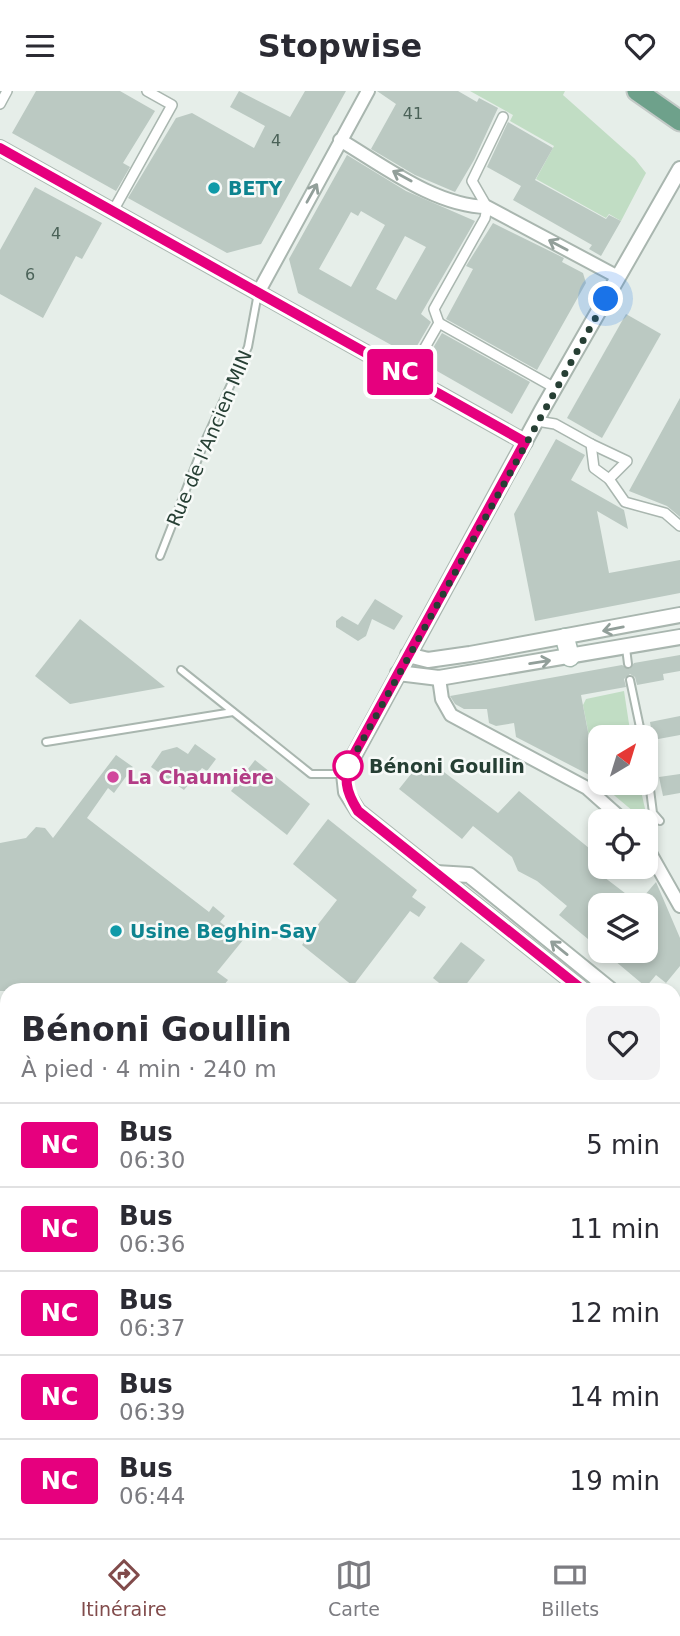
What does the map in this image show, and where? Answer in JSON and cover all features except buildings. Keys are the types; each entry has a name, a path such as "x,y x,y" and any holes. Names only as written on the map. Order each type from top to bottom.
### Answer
{"main road":[{"path":"637,91 680,121"},
{"path":"565,638 570,657"}],"street":[{"path":"0,103 7,91"},
{"path":"113,211 172,105 146,91"},
{"path":"258,293 368,91"},
{"path":"503,117 472,181 486,207 485,218 434,309 439,323 555,388"},
{"path":"341,140 439,197 463,206 486,207 618,277"},
{"path":"0,148 525,442"},
{"path":"574,983 358,811 346,792 344,774 525,442 680,169"},
{"path":"408,377 439,323"},
{"path":"537,421 555,424 591,445 627,461 609,478"},
{"path":"591,445 594,468 609,478 625,502 665,513 680,526"},
{"path":"408,655 428,660 565,638 680,615"},
{"path":"398,673 439,678 680,637"},
{"path":"439,678 442,699 451,715 587,788 611,809"},
{"path":"658,867 680,906"},
{"path":"436,873 469,875 602,983"}],"lane":[{"name":"Rue de l'Ancien MIN","path":"160,556 205,440 248,347 258,293"},
{"path":"626,648 628,664"},
{"path":"181,670 311,774 344,774"},
{"path":"631,680 640,725"},
{"path":"46,743 233,712"},
{"path":"651,795 653,813 660,821"}],"green space":[{"path":"470,91 565,91 563,95 635,159 646,173 621,221 609,214 606,218 536,179 554,146 510,121 513,115"},
{"path":"624,691 629,725 588,725 588,731 583,705 586,699"},
{"path":"614,795 642,795 645,809 631,809"}],"bus line":[{"name":"NC","path":"0,148 525,442 344,774 346,792 358,811 574,983"}],"place":[{"name":"BETY","path":"214,188"},
{"name":"Bénoni Goullin","path":"348,766"},
{"name":"La Chaumière","path":"113,777"},
{"name":"Usine Beghin-Say","path":"116,931"}],"route":[{"path":"348,766 344,774 542,410 606,299"}]}
